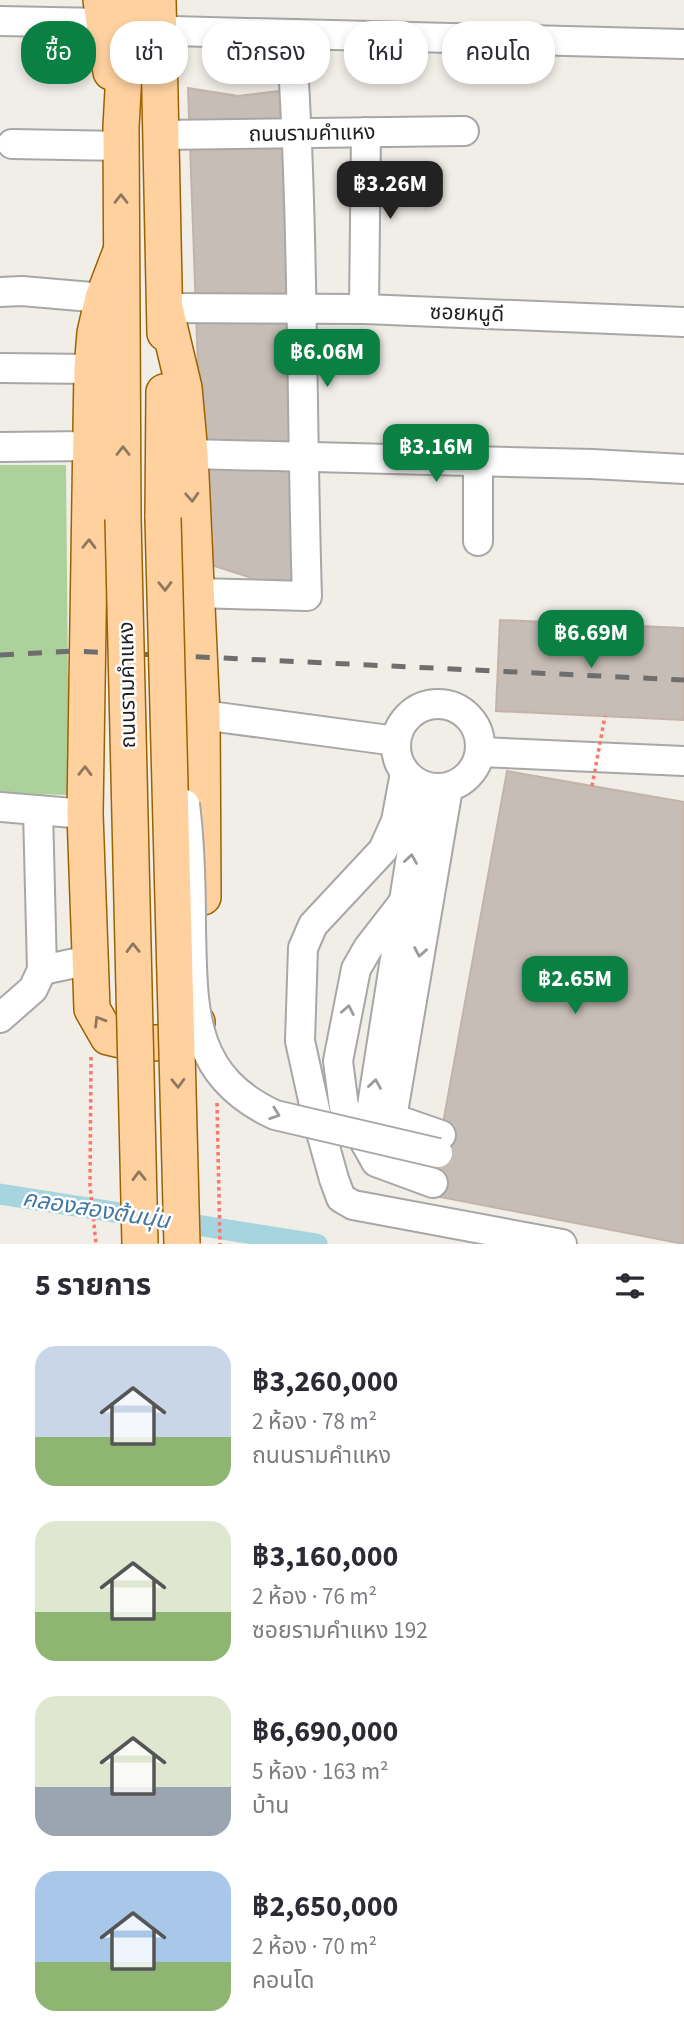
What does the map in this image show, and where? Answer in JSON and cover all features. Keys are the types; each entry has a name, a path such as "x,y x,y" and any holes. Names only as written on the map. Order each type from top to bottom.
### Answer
{"main road":[{"name":"ถนนรามคำแหง","path":"111,8 121,136 123,519 140,1244"},
{"name":"ถนนรามคำแหง","path":"168,10 160,135 165,308 163,518 182,1244"},
{"path":"121,251 103,298 95,333 92,369 85,814 92,1009 108,1037 136,1044 187,1038 198,1019 204,994 202,715 190,454 184,388 165,308"}],"street":[{"path":"0,21 111,8"},
{"path":"168,10 224,21"},
{"path":"330,35 684,44"},
{"path":"196,593 307,596 303,309 294,84"},
{"name":"ถนนรามคำแหง","path":"160,135 464,131"},
{"path":"364,309 366,132"},
{"path":"12,145 121,136"},
{"path":"0,292 22,291 103,298"},
{"name":"ซอยหนูดี","path":"165,308 364,309 684,321"},
{"path":"0,368 92,369"},
{"path":"0,447 90,446"},
{"path":"190,454 684,469"},
{"path":"478,461 478,541"},
{"path":"167,691 189,837 195,1012 209,1056 222,1078 252,1105 275,1115 440,1144 392,1118 425,782"},
{"path":"439,704 464,712 473,722 479,735 480,751 471,773 461,782 425,782 400,765 395,751 396,740 402,723 412,712 439,704"},
{"path":"202,715 396,740"},
{"path":"480,751 684,761"},
{"path":"366,1144 425,782"},
{"path":"425,782 396,821 383,850 313,925 303,948 300,1041 334,1180 341,1198 352,1205 562,1244"},
{"path":"0,807 85,814"},
{"path":"0,1018 33,989 42,971 38,810"},
{"path":"404,900 368,948 356,970 338,1061 344,1107 376,1161 433,1183"},
{"path":"42,971 90,960"}],"path":[{"path":"592,786 605,716"},
{"path":"92,1050 90,1185 96,1244"},
{"path":"216,1100 220,1244"}],"green space":[{"path":"0,465 66,465 69,795 0,793"}],"building":[{"path":"188,88 238,96 288,90 295,588 250,587 249,577 205,563"},
{"path":"500,620 684,628 684,720 496,711"},
{"path":"507,771 684,802 684,1244 430,1195"}],"waterway":[{"name":"คลองสองต้นนุ่น","path":"0,1194 317,1244"}],"railway":[{"path":"0,655 74,651 684,680"}]}
